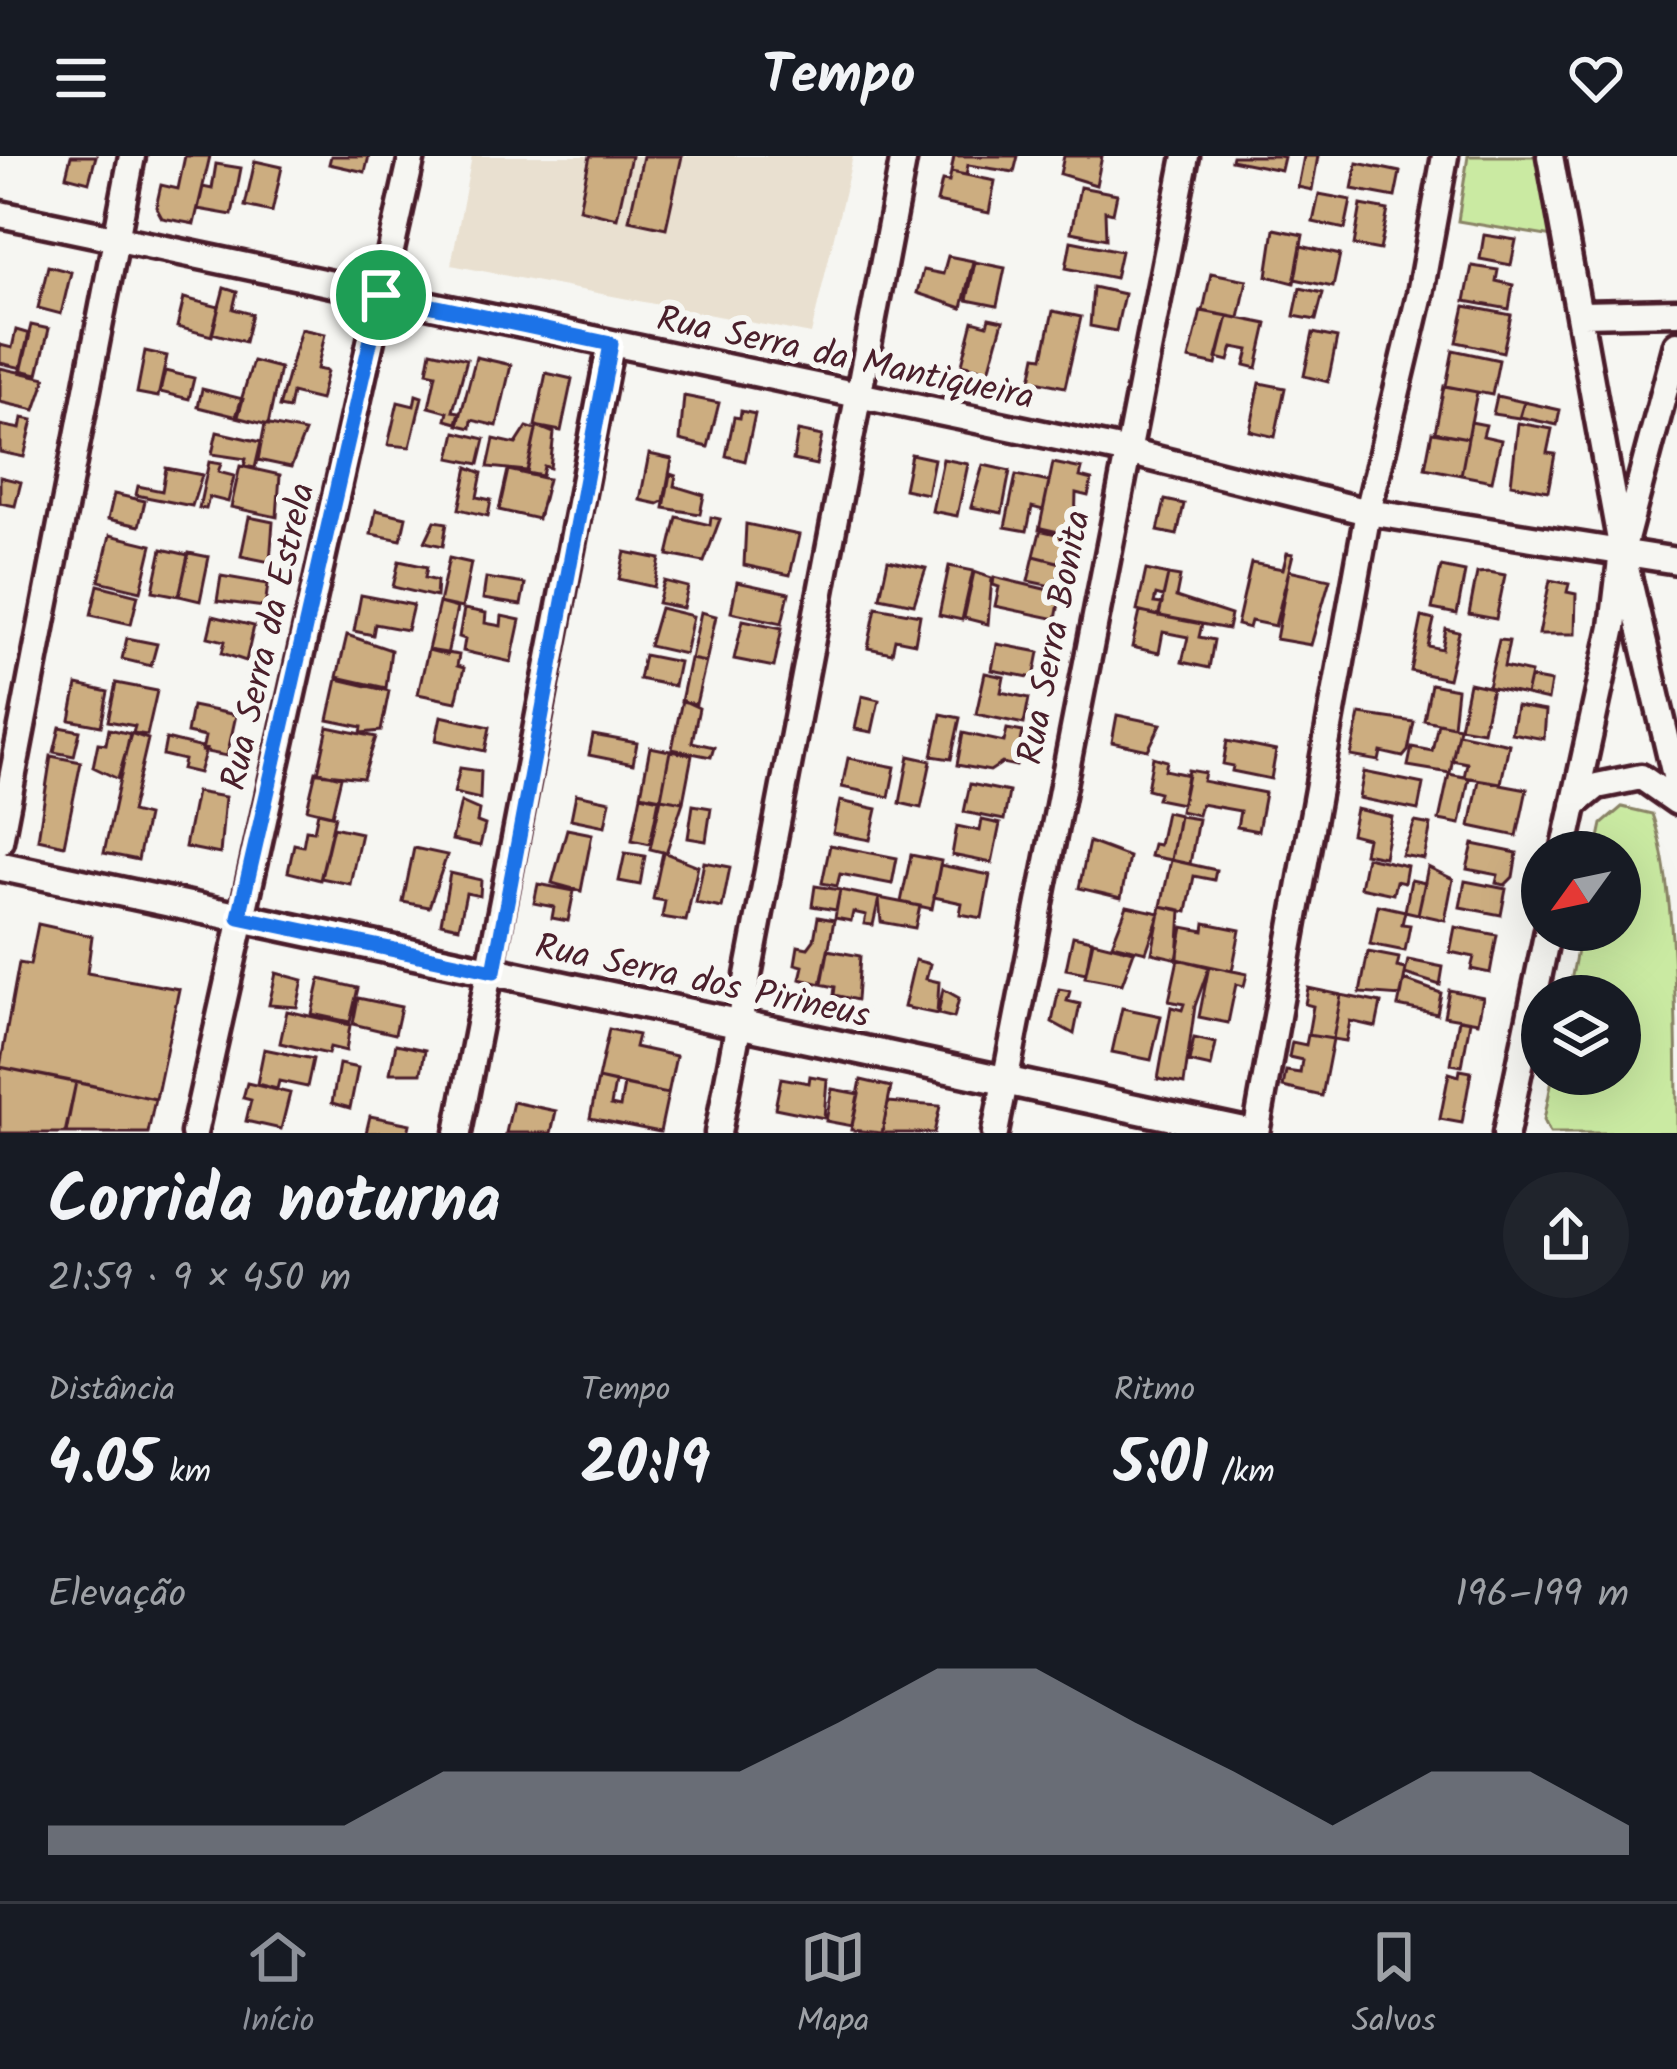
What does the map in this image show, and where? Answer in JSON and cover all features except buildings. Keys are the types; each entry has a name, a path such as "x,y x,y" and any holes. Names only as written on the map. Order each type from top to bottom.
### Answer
{"street":[{"path":"0,841 132,156"},
{"name":"Rua Serra da Estrela","path":"194,1133 412,156"},
{"path":"718,1133 904,156"},
{"name":"Rua Serra Bonita","path":"995,1133 1124,452 1186,156"},
{"path":"1253,1133 1369,512 1420,295 1445,156"},
{"path":"1550,156 1622,550 1677,784"},
{"name":"Rua Serra da Mantiqueira","path":"0,214 1124,452 1369,512 1677,561"},
{"path":"1582,314 1677,312"},
{"path":"458,1133 494,971 611,344"},
{"path":"1568,831 1613,627 1622,550 1677,344"},
{"path":"1574,805 1597,786 1641,777 1677,802"},
{"name":"Rua Serra dos Pirineus","path":"0,866 1253,1133"},
{"path":"1506,1133 1544,951"}],"shaded area":[{"path":"472,156 853,156 811,334 451,265"}],"green space":[{"path":"1468,156 1536,156 1552,237 1458,221"},
{"path":"1622,807 1652,814 1660,845 1674,968 1677,1133 1550,1133 1544,1120 1549,1095 1641,1095 1641,975 1572,975 1577,951 1641,951 1641,831 1600,831"}],"route":[{"path":"381,295 611,344 494,971 239,917 381,295"}]}
